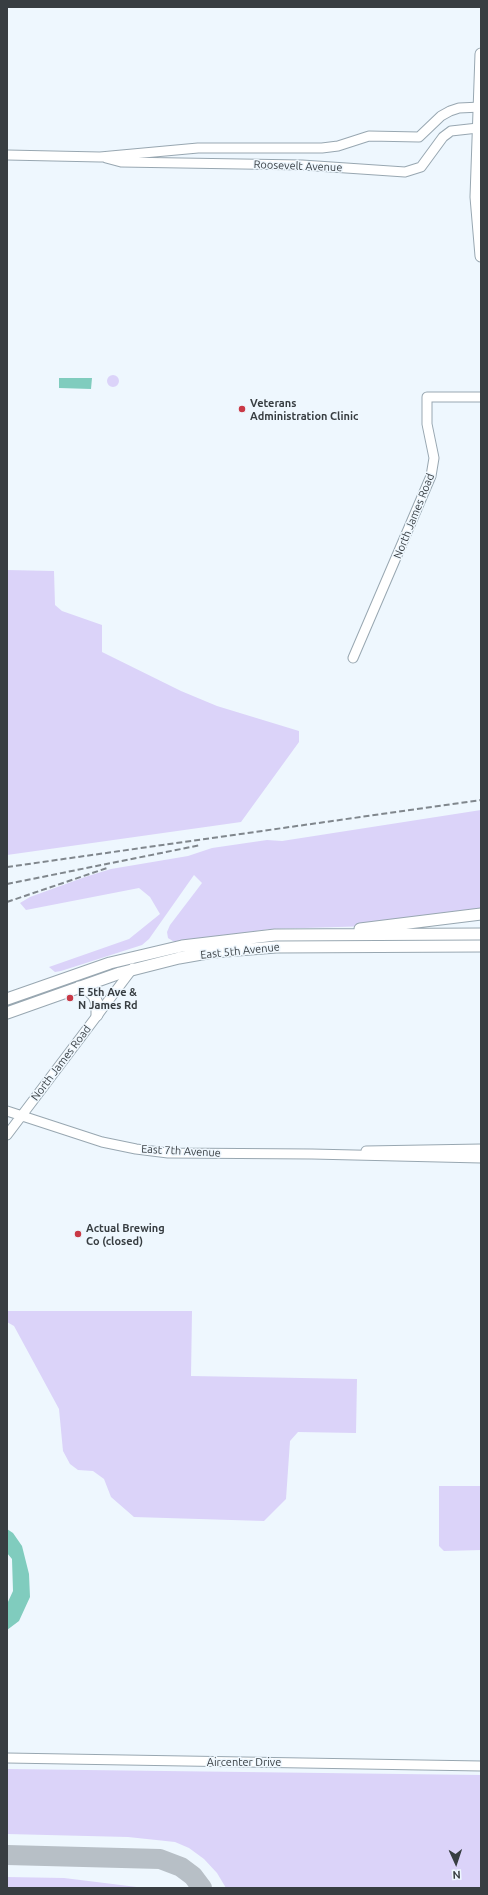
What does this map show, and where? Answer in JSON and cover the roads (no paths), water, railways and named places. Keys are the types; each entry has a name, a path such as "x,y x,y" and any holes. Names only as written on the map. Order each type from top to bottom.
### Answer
{"main road":[{"path":"481,54 476,197 481,256"},
{"path":"286,935 376,927 481,914"},
{"name":"East 5th Avenue","path":"7,999 61,979 144,954 221,940 286,935 481,934"},
{"name":"East 5th Avenue","path":"7,1013 132,970 179,958 263,947 481,946"},
{"path":"79,987 87,989 94,996 98,1003 97,1015"}],"street":[{"name":"Roosevelt Avenue","path":"7,155 100,157 198,148 322,148 338,146 368,136 419,136 441,116 450,111 459,108 480,107"},
{"name":"Roosevelt Avenue","path":"100,157 121,162 302,165 405,172 421,167 443,137 451,131 478,128"},
{"name":"North James Road","path":"353,658 432,476 434,458 426,424 427,397 481,397"},
{"name":"North James Road","path":"7,1135 144,954"},
{"name":"East 7th Avenue","path":"7,1111 102,1142 154,1152 197,1154 312,1154 481,1158"},
{"name":"East 7th Avenue","path":"312,1154 337,1152 481,1149"},
{"name":"Aircenter Drive","path":"7,1758 481,1766"}],"railway":[{"path":"7,867 481,800"},
{"path":"7,884 201,845"},
{"path":"7,902 107,868"}],"place":[{"name":"Veterans Administration Clinic","path":"242,409"},
{"name":"E 5th Ave & N James Rd","path":"70,998"},
{"name":"Actual Brewing Co (closed)","path":"78,1234"}]}
